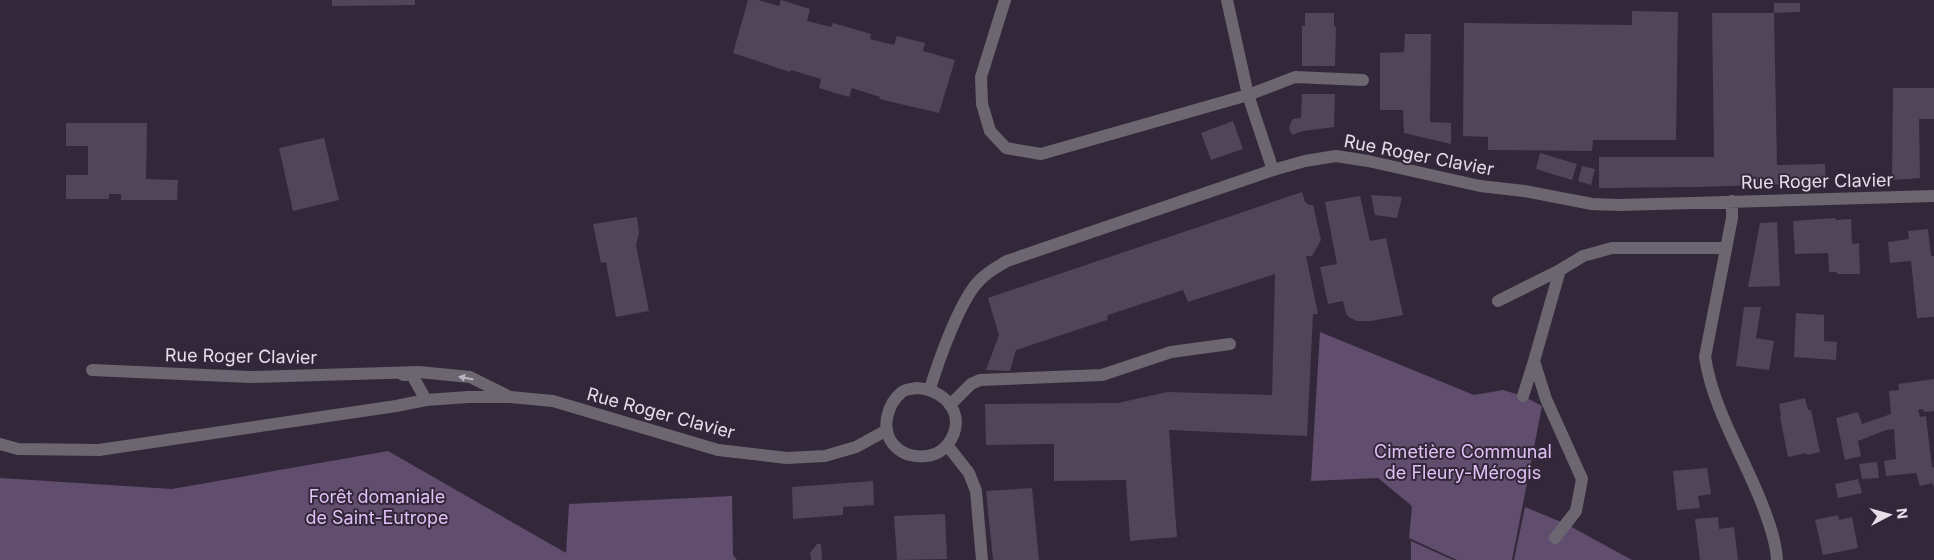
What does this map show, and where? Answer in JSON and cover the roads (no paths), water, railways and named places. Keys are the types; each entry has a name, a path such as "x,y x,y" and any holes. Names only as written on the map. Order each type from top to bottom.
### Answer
{"street":[{"path":"1005,0 981,77 982,104 990,131 1006,148 1041,154 1248,95 1296,77 1363,80"},
{"path":"1227,0 1248,95 1273,170"},
{"name":"Rue Roger Clavier","path":"930,389 938,363 968,298 978,282 992,270 1007,261 1273,170 1305,161 1336,156 1368,161 1480,186 1524,191 1592,204 1852,200 1934,196"},
{"path":"1732,201 1732,218 1705,357 1708,378 1768,520 1777,550 1777,560"},
{"path":"1498,301 1560,270 1582,256 1612,248 1726,248"},
{"path":"1523,396 1560,270"},
{"path":"950,405 971,384 980,380 1102,375 1171,352 1230,344"},
{"path":"1534,361 1546,398 1582,479 1576,511 1555,538"},
{"name":"Rue Roger Clavier","path":"92,370 250,377 419,372 470,377 510,397"},
{"name":"Rue Roger Clavier","path":"391,374 412,375 426,400 510,397 553,401 718,450 786,458 825,456 856,447 887,430"},
{"path":"917,388 930,389 941,394 950,405 955,417 954,432 947,445 938,453 922,457 908,454 893,444 886,424 890,405 903,391 917,388"},
{"path":"0,444 18,449 100,450 426,400"},
{"path":"947,445 969,473 976,491 982,560"}],"park label":[{"name":"Cimetière Communal de Fleury-Mérogis","path":"1463,461"},
{"name":"Forêt domaniale de Saint-Eutrope","path":"377,506"}]}
